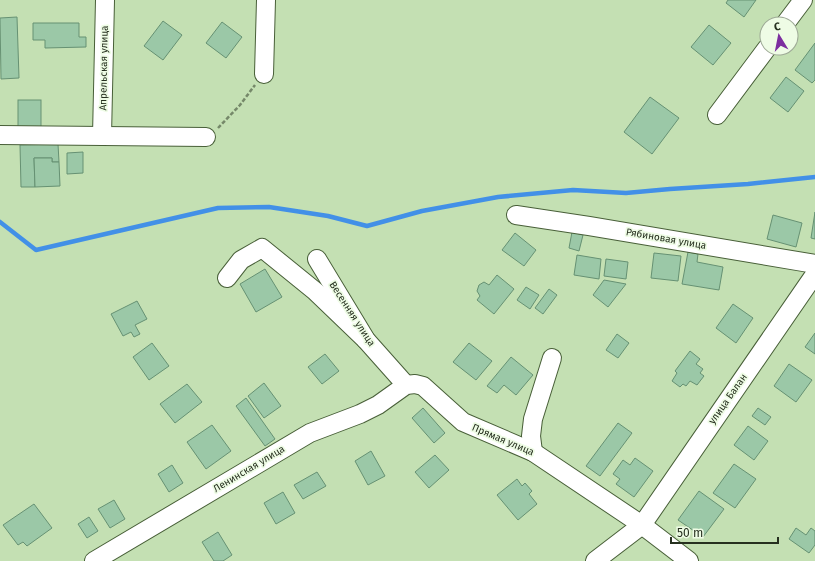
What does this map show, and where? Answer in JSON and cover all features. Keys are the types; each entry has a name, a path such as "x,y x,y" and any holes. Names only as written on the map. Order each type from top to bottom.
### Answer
{"street":[{"name":"Апрельская улица","path":"102,136 105,0"},
{"path":"264,74 266,0"},
{"path":"791,16 803,0"},
{"path":"717,115 761,56"},
{"path":"0,135 206,137"},
{"name":"Рябиновая улица","path":"516,215 815,264"},
{"path":"227,278 241,260 262,248 315,292 366,340"},
{"name":"Весенняя улица","path":"317,259 366,340 406,385"},
{"name":"улица Балан","path":"595,561 642,525 815,274"},
{"path":"534,452 532,436 533,420 552,358"},
{"name":"Прямая улица","path":"406,385 415,384 423,386 463,422 534,452 642,525 689,561"},
{"name":"Ленинская улица","path":"94,561 310,433 360,414 378,405 406,385"}],"path":[{"path":"206,137 220,126 264,74"}],"building":[{"path":"728,0 756,0 744,17 726,3"},
{"path":"17,17 19,78 1,79 0,18"},
{"path":"163,21 182,35 163,60 144,46"},
{"path":"222,22 242,37 226,58 206,43"},
{"path":"33,23 79,23 79,37 86,37 86,47 45,48 45,40 33,40"},
{"path":"709,25 731,43 713,65 691,47"},
{"path":"815,43 815,80 812,83 795,70"},
{"path":"786,77 804,91 788,112 770,98"},
{"path":"650,97 679,118 652,154 624,132"},
{"path":"18,100 41,100 41,127 18,127"},
{"path":"58,144 59,162 52,162 52,158 34,158 35,187 21,187 20,145"},
{"path":"83,152 83,173 67,174 67,153"},
{"path":"34,158 52,158 52,162 59,162 60,186 35,187"},
{"path":"815,212 815,239 811,238"},
{"path":"773,215 802,223 796,247 767,239"},
{"path":"572,232 583,235 579,251 569,248"},
{"path":"515,233 536,250 524,266 502,250"},
{"path":"688,252 698,254 697,262 723,267 719,290 682,284"},
{"path":"654,253 681,256 678,281 651,278"},
{"path":"577,255 601,259 599,279 574,275"},
{"path":"606,259 628,262 626,279 604,276"},
{"path":"265,269 282,297 256,312 240,284"},
{"path":"497,275 514,289 494,314 477,300 480,296 477,291 479,285 484,282 489,285"},
{"path":"604,280 626,284 608,307 593,295"},
{"path":"526,287 539,295 530,309 517,300"},
{"path":"549,289 557,295 543,314 535,308"},
{"path":"137,301 147,319 135,325 140,334 134,337 131,332 123,336 111,314"},
{"path":"733,304 753,318 736,343 716,328"},
{"path":"815,333 815,354 805,347"},
{"path":"617,334 629,343 618,358 606,350"},
{"path":"152,343 169,366 149,380 133,357"},
{"path":"469,343 492,361 476,380 453,362"},
{"path":"690,351 700,359 696,364 703,369 700,373 704,376 697,385 690,381 686,386 683,384 680,387 672,381 677,373 675,371"},
{"path":"325,354 339,371 322,384 308,367"},
{"path":"511,357 533,375 516,395 504,385 497,393 487,386"},
{"path":"789,364 812,380 796,402 774,386"},
{"path":"264,383 281,406 264,418 248,396"},
{"path":"187,384 202,402 175,423 160,404"},
{"path":"246,398 275,439 265,446 236,406"},
{"path":"423,408 445,433 434,443 412,418"},
{"path":"758,408 771,417 765,425 752,416"},
{"path":"618,423 632,433 600,476 586,466"},
{"path":"212,425 231,451 206,469 187,442"},
{"path":"748,426 768,441 754,460 734,445"},
{"path":"371,451 385,476 368,485 355,461"},
{"path":"435,455 449,470 429,488 415,472"},
{"path":"635,458 653,471 634,497 616,484 620,479 613,474 623,460 630,465"},
{"path":"734,464 756,479 735,508 713,493"},
{"path":"172,465 183,483 169,492 158,474"},
{"path":"317,472 326,486 303,499 294,485"},
{"path":"517,479 522,486 525,483 532,491 529,494 537,504 518,520 497,495"},
{"path":"699,491 724,509 703,537 678,520"},
{"path":"283,492 295,513 276,524 264,503"},
{"path":"114,500 125,519 110,528 98,509"},
{"path":"34,504 52,528 27,546 23,542 18,545 3,525"},
{"path":"89,517 98,531 87,538 78,524"},
{"path":"796,528 806,535 811,528 815,531 815,545 809,553 789,539"},
{"path":"218,532 232,555 223,561 214,561 202,542"}],"waterway":[{"path":"0,222 36,250 218,208 269,207 328,216 367,226 422,211 498,197 573,190 626,193 748,184 815,177"}]}
